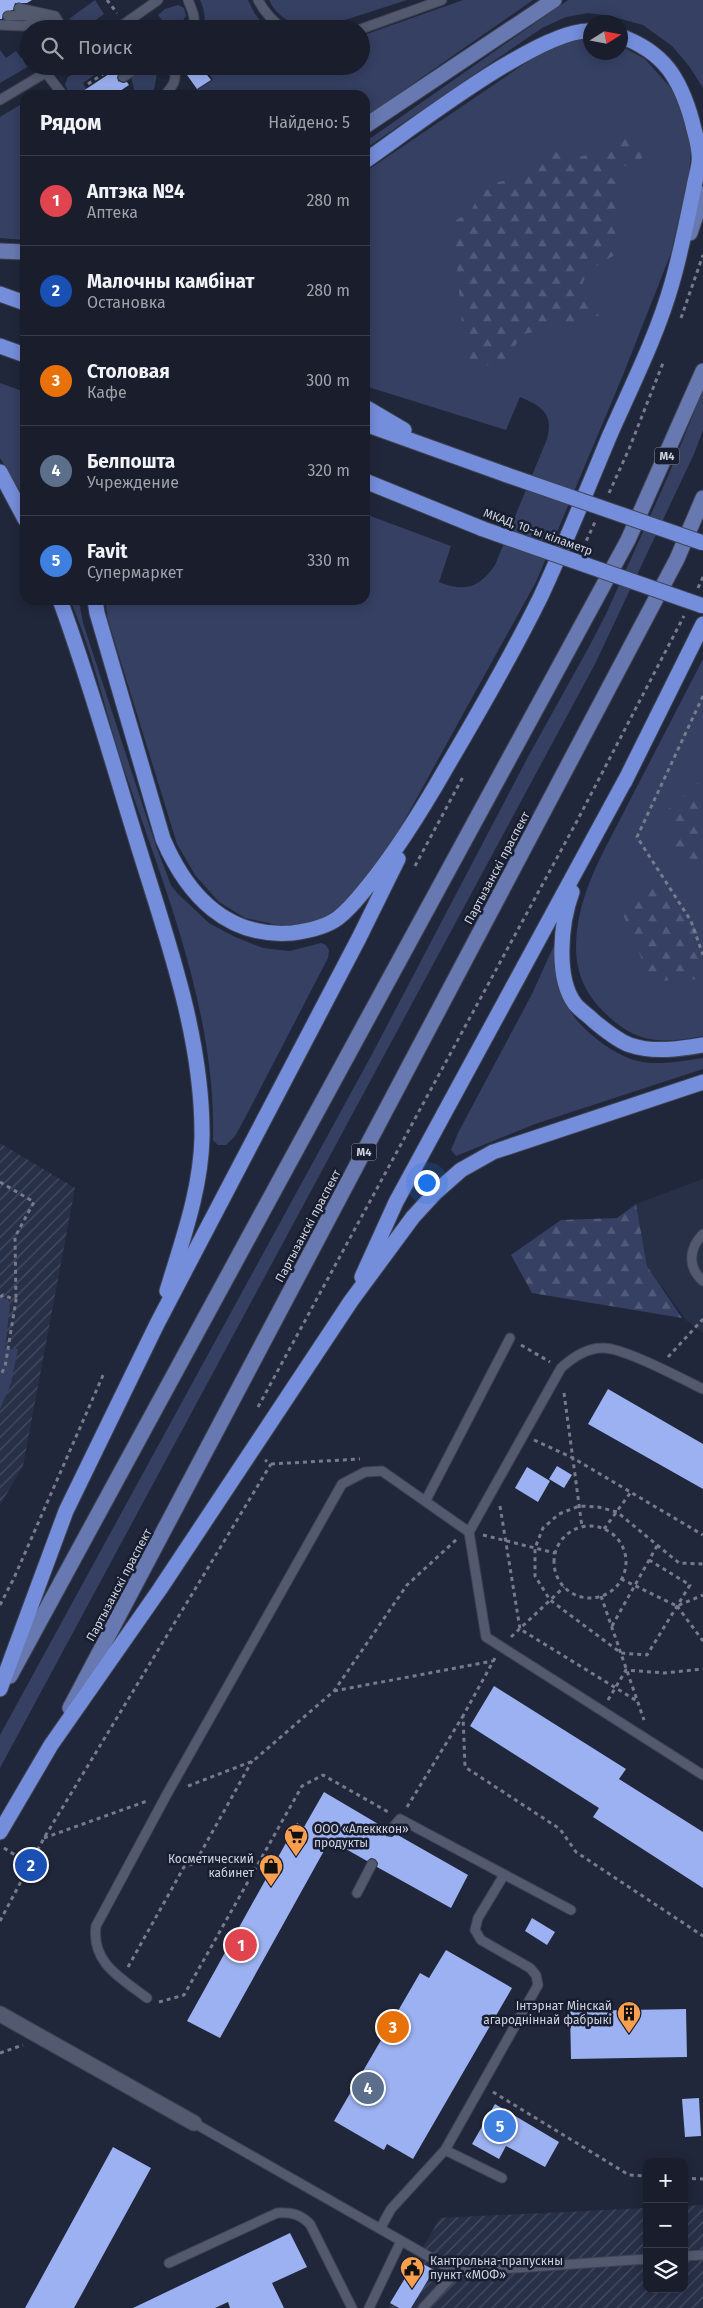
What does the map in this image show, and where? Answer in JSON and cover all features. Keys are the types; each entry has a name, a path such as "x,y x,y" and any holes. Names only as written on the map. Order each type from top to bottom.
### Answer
{"highway":[{"path":"370,158 509,62 559,37 583,30"},
{"path":"96,605 163,839 183,877 196,893 217,913 229,920 263,933 297,932 320,927 338,918 352,905 388,862 420,813 488,698 540,596 645,355 672,285 700,162 697,138 687,103 672,72 661,60 641,44 628,39"},
{"path":"0,294 20,301"},
{"path":"0,346 20,353"},
{"path":"370,410 433,448"},
{"path":"370,426 703,543"},
{"path":"0,472 20,509"},
{"name":"МКАД, 10-ы кіламетр","path":"370,483 483,529 699,600"},
{"path":"62,605 79,653 177,973 197,1073 202,1138 197,1177 189,1218 157,1324"},
{"path":"703,624 578,877 570,897 562,944 565,985 575,1004 605,1031 630,1045 663,1049 703,1046"},
{"path":"351,1301 396,1202 628,775"},
{"path":"0,1689 66,1511 157,1324 359,938 420,813"},
{"path":"51,1745 160,1589 351,1301 413,1218 436,1192 467,1167 502,1149 703,1082"},
{"name":"Партызанскі праспект","path":"0,1832 51,1745"}],"main road":[{"path":"370,123 554,0"},
{"path":"672,285 703,194"},
{"path":"0,251 20,252"},
{"name":"М4","path":"0,1694 628,540 703,371"},
{"name":"Партызанскі праспект","path":"51,1745 636,636 676,559 703,498"}],"street":[{"path":"0,2014 87,2060 194,2122"}],"lane":[{"path":"130,20 158,0"},
{"path":"188,0 194,14 194,20"},
{"path":"258,0 264,12 272,20"},
{"path":"370,26 442,0"},
{"path":"19,8 55,16 57,20"},
{"path":"8,16 55,16"},
{"path":"42,20 55,16"},
{"path":"0,25 20,26"},
{"path":"0,100 43,75"},
{"path":"48,75 59,90"},
{"path":"169,90 174,84 176,75"},
{"path":"703,1234 697,1240 691,1256 693,1268 703,1281"},
{"path":"426,1500 510,1338"},
{"path":"703,1390 621,1352 602,1348 581,1353 561,1368 469,1532 486,1637 703,1775"},
{"path":"147,1998 122,1979 102,1960 94,1939 96,1926 167,1794 342,1484 365,1472 382,1471 426,1500 469,1532"},
{"path":"390,1831 400,1819 571,1910"},
{"path":"357,1892 372,1864"},
{"path":"380,2228 391,2210 445,2150 538,1985 536,1975 530,1968 481,1940 475,1930 478,1918 504,1875"},
{"path":"194,2122 456,2272 643,2259"},
{"path":"445,2150 502,2178"},
{"path":"169,2264 277,2213 290,2212 302,2216 310,2224 352,2308"},
{"path":"369,2308 401,2241"},
{"path":"688,2256 703,2255"},
{"path":"423,2308 456,2272"}],"path":[{"path":"88,84 102,75"},
{"path":"699,600 703,577"},
{"path":"255,1412 577,822 687,610"},
{"path":"703,696 637,837 691,921 703,955"},
{"path":"0,1182 34,1202 15,1237 16,1300 6,1367 0,1376"},
{"path":"0,1297 3,1295 16,1300"},
{"path":"657,1368 703,1319"},
{"path":"510,1338 561,1368"},
{"path":"0,1605 14,1578 104,1373"},
{"path":"558,1398 563,1390 582,1527"},
{"path":"528,1448 538,1431"},
{"path":"534,1440 573,1458 703,1535"},
{"path":"264,1459 271,1464 347,1459"},
{"path":"0,1921 44,1838 271,1464"},
{"path":"604,1529 631,1492"},
{"path":"498,1498 520,1629 638,1701"},
{"path":"649,1560 690,1585 647,1655 621,1653 550,1600 535,1576 535,1548 543,1528 559,1514 579,1506 598,1507 617,1512 679,1563 703,1564"},
{"path":"593,1526 604,1529 614,1535 623,1550 625,1568 621,1579 609,1592 601,1596 582,1596 564,1587 555,1570 555,1553 565,1536 582,1527 593,1526"},
{"path":"122,1979 184,1866 195,1863 253,1761 334,1691 407,1585 457,1539 469,1532 555,1553"},
{"path":"612,1627 657,1546"},
{"path":"621,1579 676,1606 703,1641"},
{"path":"156,2003 184,1995 302,1786 323,1775 400,1819 463,1716 501,1647 564,1587"},
{"path":"676,1606 703,1594"},
{"path":"601,1596 652,1742"},
{"path":"334,1691 493,1661"},
{"path":"626,1670 664,1673 703,1669"},
{"path":"601,1710 626,1670"},
{"path":"463,1716 465,1768 560,1828 576,1852 703,1936"},
{"path":"44,1838 253,1761"},
{"path":"0,1846 31,1865"},
{"path":"487,2088 629,2174 643,2176"},
{"path":"688,2178 703,2179"}],"shaded area":[{"path":"0,1143 75,1188 23,1466 0,1505"},
{"path":"703,1179 703,1333 686,1320 647,1266 636,1204"},
{"path":"703,2205 703,2308 388,2308 440,2218 643,2208 643,2293 688,2293 688,2206"}],"green space":[{"path":"95,0 104,14 96,20 69,19"},
{"path":"200,0 248,0 260,20 204,20 203,7"},
{"path":"269,0 407,0 345,20 287,20 273,7"},
{"path":"463,0 533,0 370,114 370,90 196,90 213,80 210,75 370,75 370,33"},
{"path":"568,0 703,0 703,88 689,66 672,46 643,25 628,21 628,15 588,13 566,17 542,28 370,146 370,139"},
{"path":"178,5 184,8 186,16 183,20 162,20 158,15 165,9"},
{"path":"574,39 583,40 583,60 628,60 628,50 645,59 670,87 682,109 691,150 689,174 671,253 623,375 536,582 382,861 342,906 318,921 283,926 245,918 219,902 195,875 177,844 108,620 106,605 370,605 370,516 451,546 439,582 457,587 471,586 484,578 495,565 547,439 549,423 540,407 520,397 506,430 370,388 370,169 539,54"},
{"path":"0,50 6,58 16,51 20,57 20,71 0,83"},
{"path":"71,75 94,75 83,83 86,90 67,90 65,84 68,77"},
{"path":"135,75 157,75 154,90 134,90 131,77"},
{"path":"20,105 20,240 0,238 0,117"},
{"path":"629,136 644,151 638,170 611,161 597,178 621,178 620,252 587,271 579,294 609,313 521,335 502,370 465,358 453,222 471,211 483,186 515,178 551,149 568,158 602,153"},
{"path":"0,383 20,390 20,491 0,458"},
{"path":"703,390 703,430 694,454 595,664 0,1768 0,1735 370,1058 529,755 607,612 669,474"},
{"path":"72,605 80,605 83,623 156,846 171,885 177,893 209,923 235,937 263,948 290,951 321,943 326,945 329,950 328,958 245,1118 235,1136 226,1145 218,1145 213,1140 212,1091 206,1043 184,948 170,901 122,763"},
{"path":"703,659 703,1036 675,1040 650,1039 628,1031 616,1023 590,995 580,976 576,954 577,931 584,897 597,865"},
{"path":"703,778 703,874 667,853 695,822 656,820"},
{"path":"651,877 703,932 703,979 651,981 620,907"},
{"path":"559,934 557,965 560,988 566,1005 582,1026 604,1045 627,1058 654,1063 703,1058 703,1069 535,1124 456,1156 451,1150 458,1133 532,994"},
{"path":"636,1204 647,1266 682,1318 532,1293 511,1255 561,1220 617,1218"},
{"path":"3,1298 8,1299 10,1305 5,1349 18,1349 11,1383 0,1409 0,1300"}],"building":[{"path":"0,0 32,0 27,3 15,3 13,10 3,13 2,19 0,19"},
{"path":"107,75 118,75 118,81 127,82 129,85 122,90 85,90"},
{"path":"187,75 207,75 211,80 197,89"},
{"path":"608,1389 703,1444 703,1489 588,1424"},
{"path":"557,1466 572,1475 564,1488 549,1479"},
{"path":"527,1467 550,1481 538,1502 515,1488"},
{"path":"494,1686 626,1769 619,1779 703,1832 703,1888 593,1817 599,1808 470,1726"},
{"path":"324,1792 385,1828 384,1833 386,1836 392,1837 396,1834 468,1875 451,1908 377,1867 378,1863 375,1859 371,1858 367,1861 330,1840 220,2038 187,2021 297,1823 304,1827"},
{"path":"532,1918 555,1932 547,1945 525,1931"},
{"path":"446,1950 512,1988 413,2159 387,2144 384,2150 334,2121 420,1973 429,1978"},
{"name":"Інтэрнат Мінскай агародніннай фабрыкі","path":"686,2009 687,2057 571,2059 570,2011"},
{"path":"699,2098 701,2136 685,2137 682,2099"},
{"path":"495,2104 559,2142 545,2167 506,2146 499,2159 472,2144"},
{"path":"113,2147 151,2168 74,2308 25,2308"},
{"path":"290,2233 307,2267 272,2283 284,2308 230,2308 228,2302 215,2308 133,2308"},
{"path":"416,2260 434,2270 411,2308 399,2308 390,2303"}],"place":[{"name":"ООО «Алекккон» продукты","path":"296,1857"},
{"name":"Малочны камбінат","path":"31,1865"},
{"name":"Косметический кабинет","path":"271,1887"},
{"name":"Аптэка №4","path":"241,1945"},
{"name":"Столовая","path":"393,2027"},
{"name":"Інтэрнат Мінскай агародніннай фабрыкі","path":"629,2034"},
{"name":"Белпошта","path":"368,2088"},
{"name":"Favit","path":"500,2126"},
{"name":"Кантрольна-прапускны пункт «МОФ»","path":"412,2289"}]}
